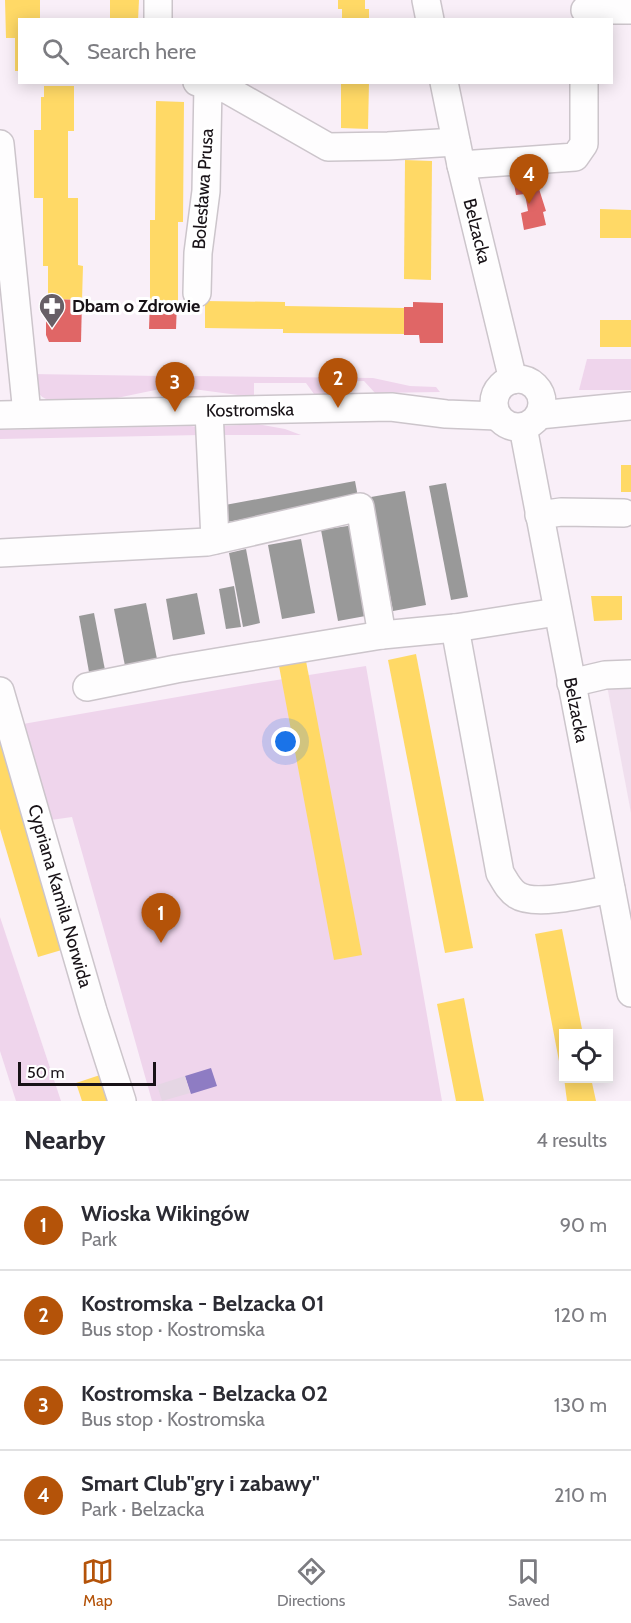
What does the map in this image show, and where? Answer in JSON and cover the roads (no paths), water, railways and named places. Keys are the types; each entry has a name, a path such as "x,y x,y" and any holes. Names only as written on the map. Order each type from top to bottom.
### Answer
{"street":[{"path":"158,0 158,18"},
{"path":"426,0 430,18"},
{"path":"585,10 631,10"},
{"name":"Bolesława Prusa","path":"197,293 198,253 206,191 202,84 235,93 328,147 388,147 459,154 575,157 584,144 584,84"},
{"name":"Belzacka","path":"444,84 502,397"},
{"path":"0,144 27,414"},
{"path":"534,412 529,382 502,397 511,427 534,412 631,404"},
{"name":"Kostromska","path":"0,415 391,407 444,398 502,397"},
{"path":"209,411 215,540"},
{"name":"Belzacka","path":"534,412 539,515 631,993"},
{"path":"0,553 215,540 360,507 382,635"},
{"path":"539,515 561,512 624,513"},
{"path":"87,687 176,669 382,635 455,628 557,612"},
{"path":"455,628 500,873 518,896 532,899 562,899 611,889"},
{"path":"571,683 605,675 631,674"},
{"name":"Cypriana Kamila Norwida","path":"0,691 93,1011 122,1101"}],"place":[{"name":"Smart Club\"gry i zabawy\"","path":"529,204"},
{"name":"Dbam o Zdrowie","path":"52,329"},
{"name":"Kostromska - Belzacka 01","path":"338,408"},
{"name":"Kostromska - Belzacka 02","path":"175,412"},
{"name":"Wioska Wikingów","path":"161,943"}]}
